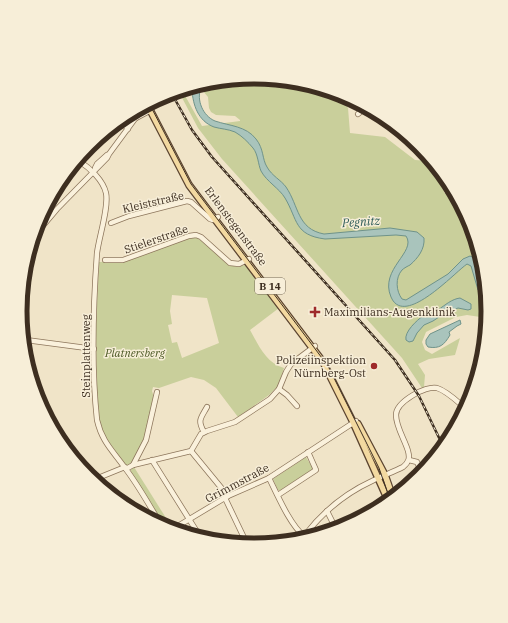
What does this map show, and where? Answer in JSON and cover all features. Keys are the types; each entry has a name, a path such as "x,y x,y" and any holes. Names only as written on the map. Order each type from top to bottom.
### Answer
{"main road":[{"name":"Erlenstegenstraße","path":"151,109 187,176 216,218 330,367 382,477"},
{"name":"B 14","path":"382,477 391,493"},
{"name":"B 14","path":"382,477 386,496"}],"street":[{"path":"45,223 56,209 93,172 97,164 109,154 135,119"},
{"path":"125,125 128,129"},
{"name":"Steinplattenweg","path":"82,163 93,172 102,184 106,197 97,251 94,349 96,410 99,430 106,444 125,468 155,516"},
{"name":"Kleiststraße","path":"110,223 129,216 187,201 191,202 210,219 216,218"},
{"name":"Stielerstraße","path":"105,260 123,260 189,236 196,235 201,237 230,263 237,264 247,260"},
{"path":"29,340 94,349"},
{"path":"99,478 133,465 191,451 199,436 204,432 240,419 270,399 279,389 289,366 296,359 314,347"},
{"path":"308,532 327,512 358,488 403,467 409,460 408,451 396,417 398,408 401,404 423,390 434,388 442,390 461,404"},
{"path":"279,389 297,406"},
{"path":"133,465 146,440 157,392"},
{"path":"204,432 200,425 200,420 207,407"},
{"name":"Grimmstraße","path":"179,525 226,497 269,478 355,422"},
{"path":"191,451 226,497 243,538"},
{"path":"278,495 316,470 308,452"},
{"path":"152,460 197,531"},
{"path":"409,460 417,462 419,467"},
{"path":"269,478 292,521 302,533"},
{"path":"327,512 333,524"}],"green space":[{"path":"254,84 284,86 313,92 341,102 346,104 348,108 350,133 385,137 415,160 424,161 443,185 444,193 448,193 451,198 469,239 477,267 481,297 481,317 467,315 456,317 426,332 422,342 425,350 432,354 460,338 455,355 429,359 418,364 425,375 424,387 422,388 402,358 222,159 198,128 182,97 185,96 202,126 240,121 235,116 216,115 211,112 208,97 203,91 224,86"},
{"name":"Platnersberg","path":"192,237 202,241 228,264 237,267 245,265 279,308 250,330 260,348 268,358 278,366 284,368 278,386 269,395 238,417 216,388 204,380 191,377 159,388 153,387 152,391 154,398 144,439 132,464 129,466 125,465 106,443 97,418 96,326 99,262 119,262","holes":["172,295 207,298 219,343 182,358 177,342 172,343 168,325 172,324 170,311"]},
{"path":"306,457 312,467 312,470 281,490 278,490 273,479"},
{"path":"134,467 168,521 158,517 131,472 131,469"}],"water":[{"path":"200,91 200,102 204,112 211,119 243,129 256,139 259,143 267,167 271,173 286,187 300,216 308,227 324,234 390,228 417,232 424,238 422,250 418,256 410,265 402,270 398,277 397,284 402,299 406,300 448,274 463,259 470,256 474,258 480,292 478,290 471,266 467,264 429,296 417,303 407,306 397,305 391,297 389,287 390,278 393,270 407,248 408,242 406,236 396,235 325,239 308,234 298,225 285,198 261,171 253,148 235,132 214,127 204,121 197,112 193,93"},
{"path":"460,298 471,304 471,309 468,310 458,308 442,315 424,325 417,333 413,341 409,342 406,340 407,333 414,323 420,318 436,311 451,301"},
{"path":"460,320 461,324 449,332 450,335 444,344 439,347 428,347 426,340 430,334"}],"tram line":[{"path":"152,109 191,184 328,366 379,468 388,495"}],"railway":[{"path":"175,99 192,130 212,157 395,360 419,396 441,441"}],"place":[{"name":"Maximilians-Augenklinik","path":"315,312"},
{"name":"Polizeiinspektion Nürnberg-Ost","path":"374,366"}],"water label":[{"name":"Pegnitz","path":"361,222"}]}
